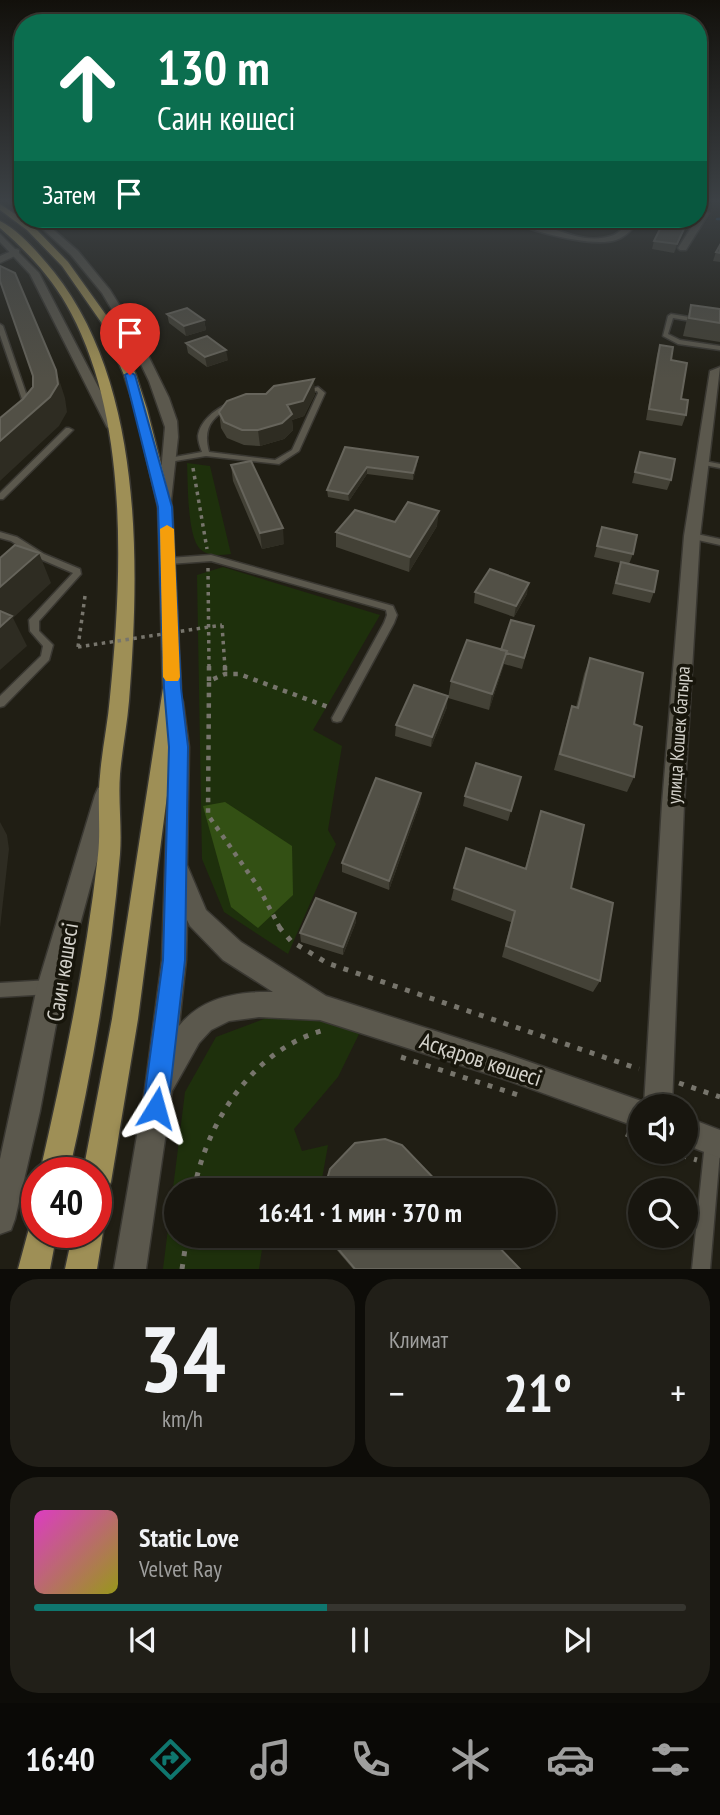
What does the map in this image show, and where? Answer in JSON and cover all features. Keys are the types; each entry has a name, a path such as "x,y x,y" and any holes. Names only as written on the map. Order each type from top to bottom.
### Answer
{"main road":[{"path":"38,261 83,325 96,358 113,427"},
{"path":"62,261 106,322 130,375 165,507 169,561 172,688 125,1019 100,1157"},
{"name":"Саин көшесі","path":"58,1157 97,951 110,851 109,778 120,696 125,550 122,487 113,427"},
{"path":"34,1269 39,1248"},
{"path":"81,1269 85,1248"}],"street":[{"path":"24,261 34,273 113,427"},
{"path":"82,261 111,294 136,337 171,425 165,507"},
{"name":"улица Кошек батыра","path":"659,1094 673,804 692,536 711,464 716,371 720,371"},
{"path":"130,1269 159,1088 174,960 178,747 172,688"},
{"path":"0,1219 26,1111 50,986 109,778"},
{"path":"175,862 198,918 232,951 320,1007"},
{"path":"159,1088 186,1040 202,1021 221,1011 243,1005 320,1007"},
{"name":"Асқаров көшесі","path":"320,1007 502,1065 628,1110"},
{"path":"698,1136 717,1143"}],"lane":[{"path":"720,324 671,317 665,335 678,342 720,348"},
{"path":"0,326 23,390 28,409 25,417"},
{"path":"169,460 206,454 276,462 295,451 323,393 318,389 291,394"},
{"path":"206,454 202,435 206,424 225,406 238,404"},
{"path":"0,497 69,430"},
{"path":"0,535 14,538 38,559 77,571 34,620 32,627 48,645 46,657 0,703"},
{"path":"692,536 720,542"},
{"path":"169,561 211,558 390,608 392,615 389,623 339,715"},
{"path":"0,990 50,986"},
{"path":"701,1269 717,1143"}],"path":[{"path":"85,596 78,647 222,625 225,674"},
{"path":"339,715 239,674 225,674 209,681 208,815 259,888 275,922 291,941 327,963 351,972 720,1097"},
{"path":"197,1178 208,1137 246,1083 305,1035 325,1030 338,1035"},
{"path":"389,1053 526,1098"},
{"path":"618,1131 628,1135"},
{"path":"182,1269 185,1248"}],"green space":[{"path":"187,463 210,466 231,554 207,553 200,549 196,542 189,508"},
{"path":"223,567 380,615 313,730 342,746 328,830 336,844 288,954 224,912 202,859 197,575"},
{"path":"225,802 292,846 293,895 258,928 231,907 203,806"},
{"path":"318,1015 360,1032 338,1077 294,1129 302,1151 328,1145 322,1178 174,1178 185,1092 216,1037 269,1017"},
{"path":"166,1248 262,1248 259,1269 163,1269"}],"building":[{"path":"0,266 15,273 56,370 58,384 50,397 0,441 0,418 33,387 33,376 0,281"},
{"path":"691,305 720,309 720,323 689,318"},
{"path":"187,308 204,320 184,326 167,314"},
{"path":"207,336 226,350 205,357 186,343"},
{"path":"660,345 673,347 671,360 687,363 681,399 688,400 686,415 649,409"},
{"path":"314,379 303,401 287,405 292,414 282,423 258,430 242,430 224,422 219,412 227,401 246,394 266,394 274,386"},
{"path":"345,447 418,457 413,473 367,467 348,494 327,490"},
{"path":"640,452 675,459 671,480 635,472"},
{"path":"251,461 283,528 260,533 231,465"},
{"path":"408,502 439,511 410,557 336,532 355,510 395,522"},
{"path":"602,527 637,535 633,554 597,546"},
{"path":"15,545 39,553 0,587 0,558"},
{"path":"621,562 658,571 654,592 616,583"},
{"path":"490,569 529,583 516,606 475,592"},
{"path":"0,611 12,616 0,627"},
{"path":"511,620 534,626 524,658 501,650"},
{"path":"467,640 507,651 492,694 451,681"},
{"path":"590,658 643,673 634,724 642,727 634,777 560,754 572,706 578,708"},
{"path":"414,685 448,696 432,737 396,725"},
{"path":"476,763 521,777 511,811 465,796"},
{"path":"376,778 421,793 389,881 342,863"},
{"path":"541,811 584,825 571,888 613,903 600,981 506,946 515,911 454,888 466,848 526,869"},
{"path":"316,898 356,913 343,947 300,933"},
{"path":"385,1139 402,1145 434,1178 327,1178 330,1169 355,1143"},
{"path":"337,1248 500,1248 520,1269 355,1269"}],"slow traffic":[{"path":"167,529 172,677"}],"route":[{"path":"130,375 165,507 172,688 178,747 174,960 156,1108"}]}
